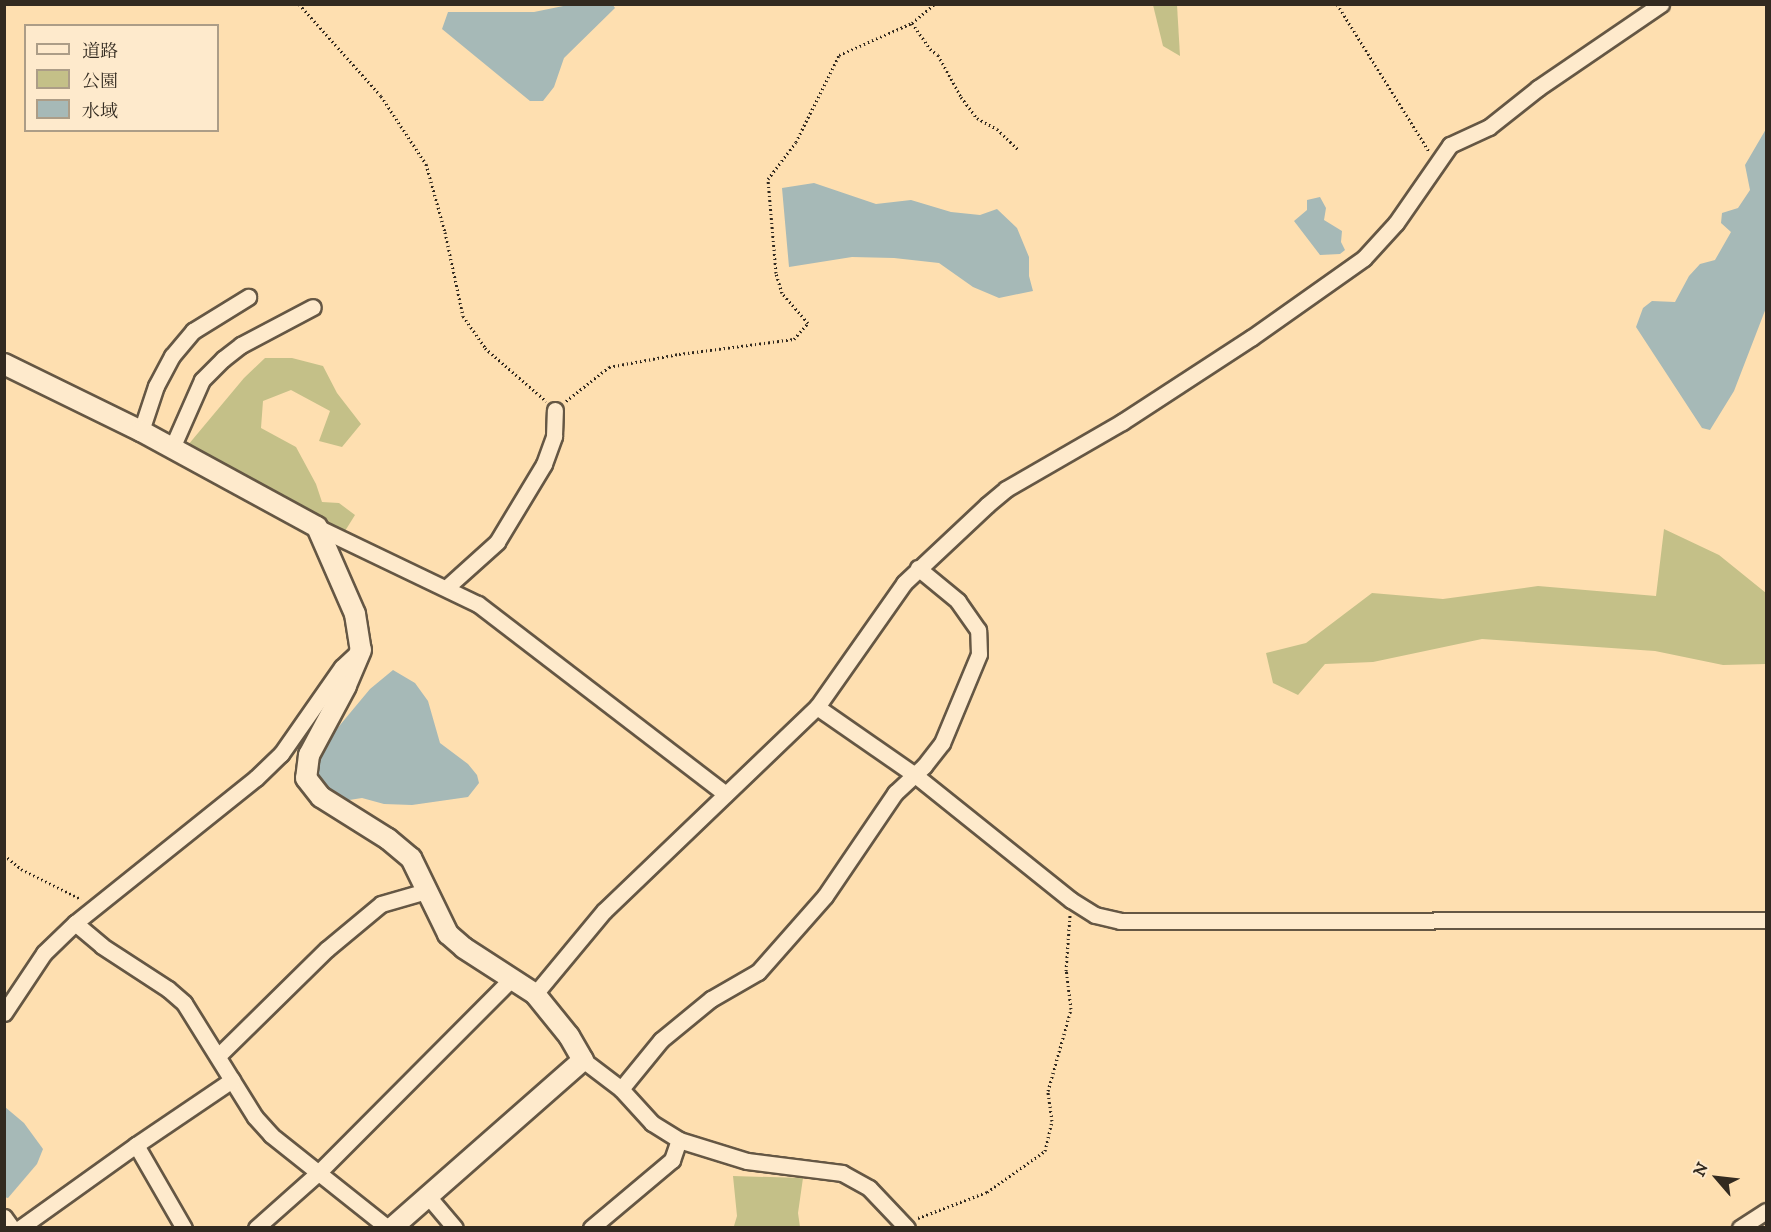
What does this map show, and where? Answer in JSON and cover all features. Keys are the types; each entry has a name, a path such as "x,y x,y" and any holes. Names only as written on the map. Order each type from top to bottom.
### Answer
{"street":[{"path":"535,994 604,911 817,707 904,583 1006,489 1122,422 1202,370 1364,258 1396,223 1450,145 1489,127 1538,88 1661,4"},
{"path":"141,431 156,386 172,356 194,331 248,297"},
{"path":"172,448 202,380 241,345 313,307"},
{"path":"4,363 141,431 317,527 478,604 726,794"},
{"path":"446,588 497,542 515,513 544,464 554,436 555,410"},
{"path":"317,527 355,614 361,650 346,686 309,754 306,778 321,797 388,839 411,858 448,934 464,948 535,994 569,1036 583,1060 621,1089 652,1124 679,1140 747,1161 842,1173 869,1188 907,1227"},
{"path":"621,1089 662,1040 711,999 758,972 825,896 895,793 915,775 942,743 980,654 978,630 958,601 918,568"},
{"path":"4,1013 44,953 75,923 256,778 281,754 342,667 361,650"},
{"path":"817,707 915,775 1071,900 1095,915 1120,921 1767,920"},
{"path":"219,1056 319,956 381,904 426,891"},
{"path":"75,923 102,946 168,989 184,1003 255,1117 272,1135 318,1173 390,1227 583,1060"},
{"path":"256,1227 318,1173 512,979"},
{"path":"20,1227 136,1144 232,1080"},
{"path":"591,1227 672,1160 679,1140"},
{"path":"136,1144 156,1176 176,1217 184,1227"},
{"path":"427,1195 455,1227"},
{"path":"1740,1227 1767,1211"},
{"path":"4,1217 12,1227"}],"path":[{"path":"299,4 381,96 426,164 463,315 485,348 555,410 609,367 679,354 794,339 808,323 782,293 776,273 768,179 796,142 839,55 912,23 935,4"},
{"path":"1337,4 1436,163"},
{"path":"912,23 930,49 938,55 961,97 977,118 997,129 1019,150"},
{"path":"4,855 21,869 96,907"},
{"path":"907,1227 918,1218 987,1192 1045,1151 1052,1121 1048,1091 1071,1009 1066,971 1071,900"}],"green space":[{"path":"1153,5 1177,5 1180,56 1163,46"},
{"path":"265,358 292,358 323,366 337,393 361,424 342,447 319,441 330,411 291,390 263,401 261,428 296,447 316,484 322,502 339,503 355,515 345,531 322,522 188,445 244,378"},
{"path":"1664,529 1719,555 1766,593 1766,664 1723,665 1655,651 1482,639 1373,662 1325,664 1298,695 1273,683 1266,653 1306,643 1372,593 1443,599 1538,586 1656,596"},
{"path":"733,1176 803,1178 798,1213 800,1227 729,1227 734,1226 737,1216"}],"water":[{"path":"573,4 613,5 615,8 564,58 554,87 543,101 530,101 442,29 448,12 534,12"},
{"path":"1766,129 1766,308 1734,391 1710,430 1702,428 1636,327 1643,308 1652,301 1675,302 1689,276 1700,264 1715,260 1731,232 1721,223 1722,213 1738,208 1750,190 1745,165"},
{"path":"814,183 876,204 911,200 951,212 980,215 997,209 1017,228 1029,257 1029,276 1033,291 999,298 973,287 939,263 894,258 852,257 789,267 782,188"},
{"path":"1320,197 1326,208 1324,220 1342,231 1341,242 1345,250 1340,254 1320,255 1294,221 1307,210 1307,200"},
{"path":"393,670 415,683 428,701 440,743 468,764 477,775 479,783 468,797 412,805 384,804 362,798 343,801 323,788 317,780 315,766 335,731 370,689"},
{"path":"5,1107 24,1123 43,1149 37,1164 8,1198 4,1197"}]}
